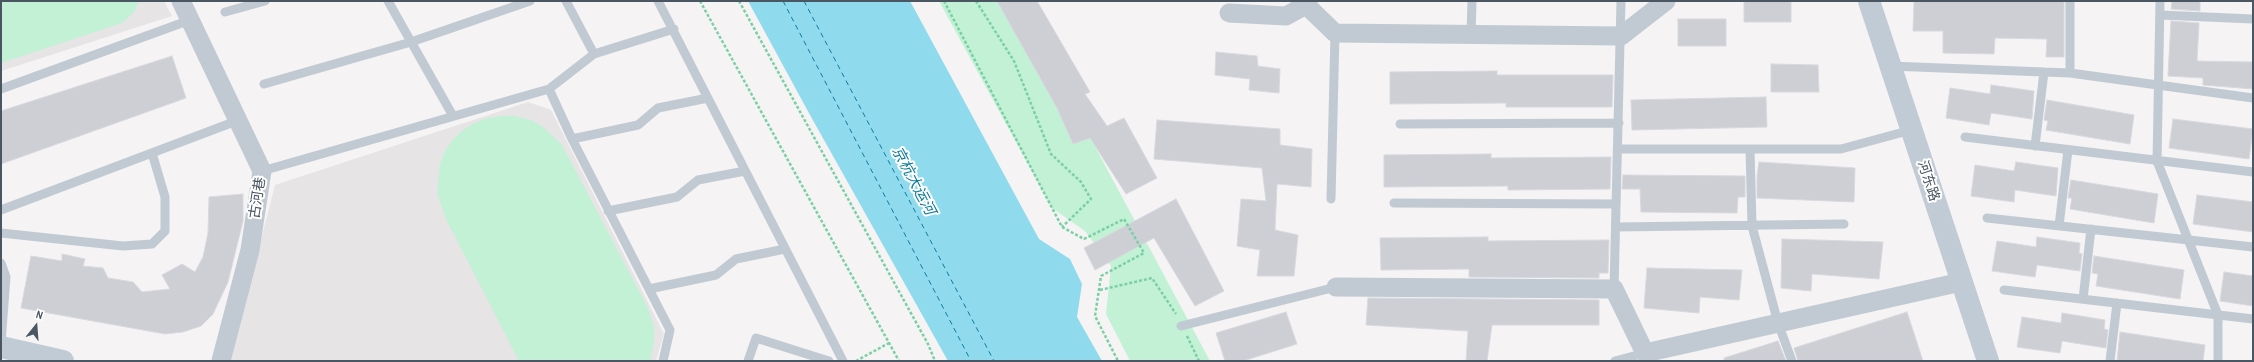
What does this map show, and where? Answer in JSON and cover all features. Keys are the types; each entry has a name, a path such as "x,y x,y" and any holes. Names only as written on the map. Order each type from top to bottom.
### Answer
{"main road":[{"name":"河东路","path":"1869,1 1988,361"},
{"path":"1,347 63,361"}],"street":[{"name":"古河巷","path":"181,1 262,171 250,250 220,361"},
{"path":"1229,13 1286,16 1307,3 1335,33 1621,36 1666,1"},
{"path":"1336,287 1614,289 1646,357 1778,323 1962,282"}],"lane":[{"path":"225,12 265,1"},
{"path":"388,1 453,116"},
{"path":"264,84 411,42 530,1"},
{"path":"566,1 594,54"},
{"path":"658,1 674,29 843,361"},
{"path":"1471,34 1472,1"},
{"path":"1614,289 1621,1"},
{"path":"2070,1 2070,73"},
{"path":"2160,1 2157,161 2218,315 2218,361"},
{"path":"2160,15 2253,19"},
{"path":"1,89 190,20"},
{"path":"262,171 549,89 594,54 674,29"},
{"path":"1331,199 1335,33"},
{"path":"1890,66 2070,73 2253,98"},
{"path":"2036,146 2044,72"},
{"path":"549,89 608,211 670,330 663,361"},
{"path":"572,138 638,125 658,108 708,98"},
{"path":"1,210 239,120"},
{"path":"1400,124 1618,123"},
{"path":"1618,149 1841,149 1911,130"},
{"path":"1965,137 2253,172"},
{"path":"1750,149 1752,226 1778,323 1792,361"},
{"path":"2059,226 2068,150"},
{"path":"1,234 123,246 152,244 165,231 165,197 152,153"},
{"path":"608,211 677,197 698,180 745,170"},
{"path":"1394,203 1616,204"},
{"path":"1987,218 2253,247"},
{"path":"1616,227 1844,224"},
{"path":"2083,299 2092,230"},
{"path":"649,289 716,275 736,259 785,249"},
{"path":"1,263 6,277 1,343"},
{"path":"1182,326 1336,287"},
{"path":"2004,290 2253,319"},
{"path":"2110,361 2117,303"},
{"path":"748,361 756,338 829,361"},
{"path":"1615,361 1646,357"}],"path":[{"path":"700,1 899,361"},
{"path":"739,1 928,344 935,361"},
{"path":"944,1 1062,227 1084,239 1124,219 1144,253 1101,276 1095,316 1118,361"},
{"path":"976,1 1014,61 1051,154 1081,182 1091,200 1062,227"},
{"path":"1100,290 1152,278 1182,326 1199,361"},
{"path":"856,361 889,343"}],"shaded area":[{"path":"1,1 164,1 172,16 1,71"},
{"path":"528,102 551,110 664,334 656,361 230,361 275,185"}],"green space":[{"path":"1,1 139,1 134,12 122,23 1,63"},
{"path":"939,1 1017,1 1210,361 1130,361 1106,314 1111,266 1085,231 1052,208"},
{"path":"501,116 514,116 531,120 543,127 562,145 648,308 654,327 654,342 650,361 519,361 446,219 437,193 440,164 445,151 454,138 467,127 484,119"}],"water":[{"name":"京杭大运河","path":"748,1 910,1 1039,239 1070,259 1082,284 1077,317 1102,361 948,361"}],"building":[{"path":"997,1 1037,1 1090,92 1085,94 1107,126 1124,118 1157,178 1126,194 1090,138 1073,144 1057,108"},
{"path":"1744,1 1791,1 1791,22 1744,22"},
{"path":"1914,1 2064,1 2064,57 2046,57 2047,39 1995,38 1994,54 1943,53 1943,31 1913,31"},
{"path":"2172,1 2200,1 2200,11 2171,9"},
{"path":"1678,19 1726,19 1726,46 1678,46"},
{"path":"2171,21 2199,23 2197,61 2253,62 2253,89 2203,85 2203,78 2168,76"},
{"path":"1216,52 1257,56 1258,66 1280,69 1279,93 1249,90 1250,79 1215,75"},
{"path":"172,56 186,98 1,164 1,111"},
{"path":"1771,64 1818,65 1819,92 1771,92"},
{"path":"1497,71 1497,75 1613,75 1612,107 1506,107 1506,103 1390,104 1390,72"},
{"path":"1991,85 2034,91 2032,119 1991,113 1989,125 1946,118 1950,88 1990,94"},
{"path":"1766,97 1767,127 1632,130 1631,100"},
{"path":"2047,100 2134,115 2130,144 2046,130 2048,121 2044,120"},
{"path":"2173,119 2253,129 2249,159 2169,148"},
{"path":"1157,120 1280,129 1280,145 1312,149 1311,187 1277,184 1275,230 1298,235 1294,276 1257,276 1260,250 1237,246 1241,199 1266,201 1262,168 1154,159"},
{"path":"1491,154 1491,158 1611,157 1610,189 1508,190 1508,186 1384,187 1384,155"},
{"path":"1759,162 1855,168 1854,202 1757,198 1757,176"},
{"path":"2016,162 2058,168 2056,196 2015,190 2014,202 1971,196 1975,165 2014,171"},
{"path":"1623,175 1745,176 1745,197 1738,197 1737,213 1641,212 1640,189 1622,189"},
{"path":"2071,180 2158,194 2154,223 2070,209 2072,198 2068,198"},
{"path":"243,194 243,221 228,282 213,314 201,326 183,332 165,334 21,308 31,256 62,261 62,254 85,259 83,266 103,268 108,278 133,282 142,292 170,289 162,275 182,264 195,272 203,257 208,233 209,197"},
{"path":"2197,195 2253,202 2253,232 2193,224"},
{"path":"1176,199 1224,291 1195,306 1154,238 1095,270 1084,248"},
{"path":"1488,237 1488,241 1609,240 1608,273 1599,273 1599,278 1469,277 1469,269 1381,270 1380,238"},
{"path":"2037,237 2080,243 2079,253 2082,254 2080,271 2037,265 2035,277 1992,271 1997,241 2036,247"},
{"path":"1782,239 1883,242 1879,279 1812,274 1811,291 1781,288"},
{"path":"2094,256 2184,270 2180,299 2096,286 2098,274 2092,273"},
{"path":"1647,268 1742,270 1739,300 1700,297 1699,313 1644,308"},
{"path":"2224,272 2253,276 2253,306 2220,301"},
{"path":"1368,298 1599,300 1599,325 1492,325 1487,361 1466,361 1468,331 1366,325"},
{"path":"1286,312 1297,344 1243,361 1225,361 1216,333"},
{"path":"1907,312 1923,361 1798,361 1794,348"},
{"path":"2062,313 2105,320 2104,329 2108,330 2106,348 2062,341 2060,353 2017,347 2022,317 2061,323"},
{"path":"2120,332 2205,345 2203,361 2117,361"},
{"path":"1778,341 1786,361 1724,361 1724,358"}],"ferry route":[{"path":"783,1 971,361"},
{"path":"804,1 994,361"}]}
